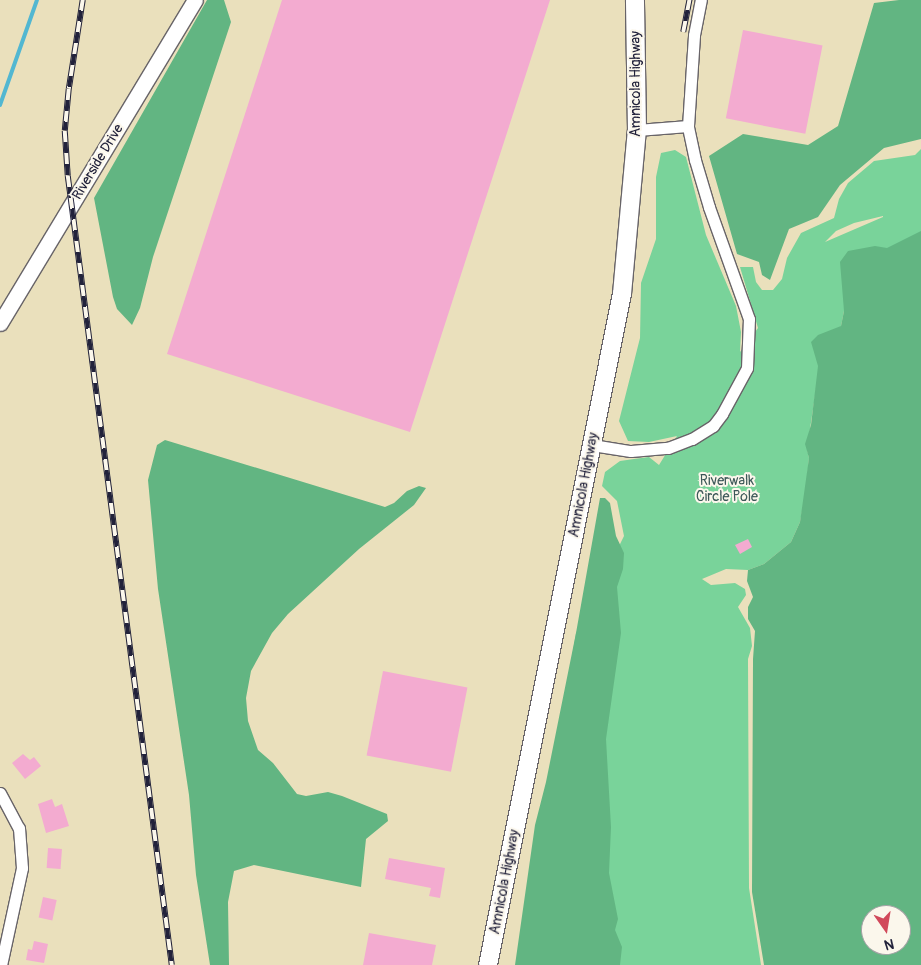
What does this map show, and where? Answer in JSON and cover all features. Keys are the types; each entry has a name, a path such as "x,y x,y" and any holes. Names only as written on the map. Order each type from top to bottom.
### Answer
{"main road":[{"name":"Amnicola Highway","path":"488,965 622,294 637,130 635,0"}],"street":[{"name":"Riverside Drive","path":"0,323 195,0"},
{"path":"592,445 631,451 668,448 692,439 713,426 747,368 749,319 709,207 695,160 688,126 694,36 701,0"},
{"path":"637,130 688,126"},
{"path":"0,794 19,828 22,868 1,965"}],"green space":[{"path":"207,0 224,0 231,22 153,257 140,308 132,325 117,309 113,297 94,198"},
{"path":"921,0 921,139 884,148 840,185 818,217 789,229 770,280 762,275 759,262 737,254 709,156 743,134 808,145 838,126 874,3"},
{"name":"Riverwalk Circle Pole","path":"921,149 921,253 844,290 844,311 841,326 816,389 807,449 809,458 806,490 800,522 791,542 764,564 748,570 726,569 702,579 711,585 735,583 745,589 746,595 738,607 750,628 752,646 748,659 749,888 761,965 520,965 576,633 624,536 617,501 602,486 605,472 620,461 649,457 659,465 677,436 649,442 628,441 619,421 640,338 641,283 656,239 656,177 661,153 675,150 686,157 706,235 736,306 741,332 740,352 758,328 740,267 753,267 756,282 762,290 773,290 782,279 787,258 801,233 834,218 839,199 848,183 874,161 915,155","holes":["883,217 825,242 836,231 854,223"]},
{"path":"921,231 921,965 764,965 752,892 753,659 755,631 748,619 748,607 753,597 747,581 748,570 764,564 791,542 800,522 809,458 805,444 811,425 818,366 811,342 818,335 841,326 844,311 840,262 848,251 875,246 887,248"},
{"path":"165,440 385,507 394,503 407,491 419,486 426,488 414,505 359,549 288,614 272,633 251,671 246,698 248,721 258,750 273,763 297,794 306,796 328,792 387,814 388,821 366,839 361,887 254,865 234,871 228,902 229,965 210,965 196,875 189,795 158,589 148,480 157,445"},
{"path":"600,498 605,498 610,503 616,536 624,553 623,569 617,587 621,633 606,739 611,827 609,873 618,919 615,930 622,947 620,965 515,965 535,825 546,782 576,633"}],"building":[{"path":"282,0 550,0 410,432 167,354"},
{"path":"743,30 823,45 805,134 726,118"},
{"path":"748,539 752,547 740,554 735,545"},
{"path":"383,671 467,687 451,772 367,755"},
{"path":"23,754 30,760 34,757 41,766 25,779 12,763"},
{"path":"52,799 55,807 62,804 69,826 46,833 38,804"},
{"path":"48,848 62,849 61,869 47,868"},
{"path":"389,858 445,868 440,898 429,896 431,888 385,879"},
{"path":"43,897 57,900 52,920 39,918"},
{"path":"369,933 436,945 432,965 363,965"},
{"path":"34,941 48,944 44,963 26,960 28,949 32,950"}],"waterway":[{"path":"0,105 37,0"}],"railway":[{"path":"83,0 69,89 65,131 68,176 172,965"},
{"path":"683,32 689,0"}]}
